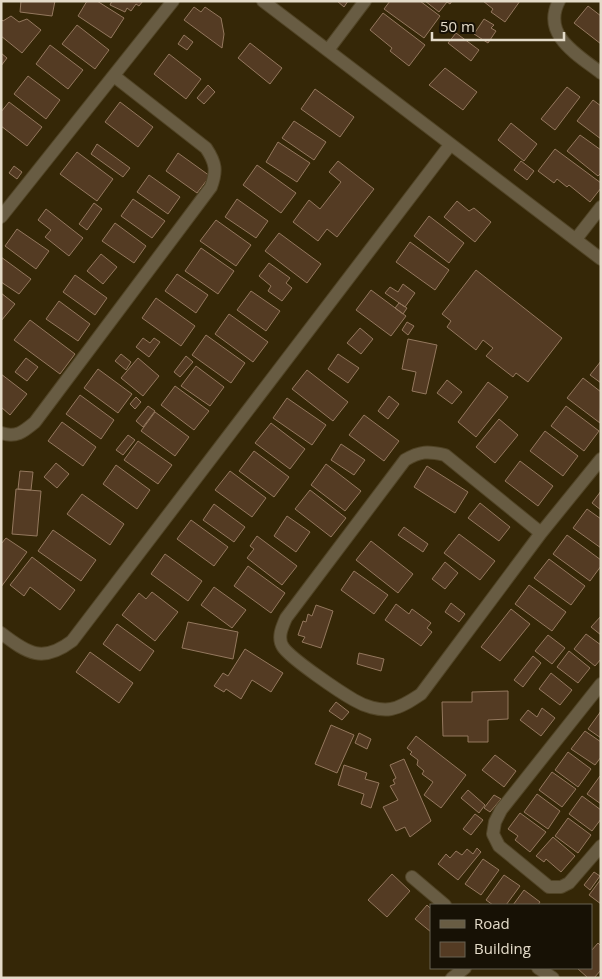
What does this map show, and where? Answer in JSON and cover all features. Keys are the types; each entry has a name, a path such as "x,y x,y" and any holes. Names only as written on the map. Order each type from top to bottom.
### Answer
{"street":[{"path":"1,217 173,1"},
{"path":"264,1 601,259"},
{"path":"328,50 365,1"},
{"path":"559,1 554,11 553,25 560,40 601,74"},
{"path":"1,433 12,436 24,432 35,422 211,188 216,174 214,161 206,148 114,76"},
{"path":"1,634 33,654 48,654 59,651 72,641 450,145"},
{"path":"576,239 601,207"},
{"path":"541,532 445,455 428,451 416,453 405,460 286,618 280,638 283,647 354,700 371,707 390,709 408,704 421,694 541,532 601,459"},
{"path":"601,684 501,810 495,822 493,834 498,846 549,887 561,887 569,883 601,846"},
{"path":"412,877 444,904"},
{"path":"452,978 464,969"},
{"path":"540,969 553,978"}],"building":[{"path":"21,1 55,1 52,16 20,12"},
{"path":"87,1 97,1 124,18 111,38 78,16"},
{"path":"112,1 143,1 139,6 136,4 131,11 127,8 125,12 110,5"},
{"path":"337,1 348,1 344,7"},
{"path":"390,1 420,1 440,16 424,38 384,9"},
{"path":"425,1 452,1 450,4 447,2 439,12"},
{"path":"483,1 520,1 505,22 491,12 493,9"},
{"path":"588,6 601,16 601,44 574,23"},
{"path":"194,7 201,12 205,7 221,18 224,34 222,48 184,20"},
{"path":"383,13 425,45 409,66 390,51 392,48 370,30"},
{"path":"11,16 19,22 27,19 41,30 22,53 1,36 1,19 3,21"},
{"path":"484,19 494,25 491,28 496,31 488,43 474,34"},
{"path":"77,25 109,50 95,69 62,44"},
{"path":"456,33 479,50 471,61 448,43"},
{"path":"184,35 193,42 187,50 178,44"},
{"path":"250,43 282,68 270,84 238,58"},
{"path":"50,45 83,70 68,89 36,64"},
{"path":"1,53 7,58 1,66"},
{"path":"169,54 201,79 186,99 154,74"},
{"path":"445,68 477,92 463,110 429,85"},
{"path":"28,76 60,100 46,119 14,94"},
{"path":"208,85 215,92 204,104 197,98"},
{"path":"567,87 580,97 555,130 541,119"},
{"path":"315,89 354,117 340,137 301,109"},
{"path":"593,100 601,106 601,139 577,121"},
{"path":"9,102 42,127 27,146 1,126 1,112"},
{"path":"120,102 153,127 138,147 105,122"},
{"path":"294,121 326,142 314,160 282,138"},
{"path":"511,123 537,144 524,161 498,140"},
{"path":"580,135 601,150 601,173 598,176 567,151"},
{"path":"278,142 310,163 297,182 266,162"},
{"path":"97,144 130,168 123,177 91,154"},
{"path":"555,149 601,183 601,188 590,202 569,185 567,187 557,179 554,183 538,171"},
{"path":"77,152 113,179 97,201 60,174"},
{"path":"178,153 210,176 197,193 166,171"},
{"path":"338,161 374,189 337,237 327,229 318,241 293,222 309,200 320,209 341,182 329,172"},
{"path":"521,161 534,171 527,180 514,170"},
{"path":"257,165 296,193 281,213 243,185"},
{"path":"14,166 22,172 17,179 9,173"},
{"path":"149,175 180,197 168,214 137,192"},
{"path":"133,199 165,221 152,238 121,216"},
{"path":"237,199 268,221 256,238 225,217"},
{"path":"457,201 469,211 474,208 491,222 475,242 444,217"},
{"path":"94,203 102,209 87,230 79,224"},
{"path":"46,209 83,238 69,256 45,237 51,230 38,220"},
{"path":"429,216 464,243 449,263 414,236"},
{"path":"216,220 251,245 236,266 200,241"},
{"path":"115,223 146,246 134,263 102,241"},
{"path":"17,229 49,251 36,269 5,246"},
{"path":"279,233 321,264 307,283 265,251"},
{"path":"410,242 449,270 435,290 396,262"},
{"path":"201,248 234,271 218,294 185,271"},
{"path":"101,254 117,267 103,284 87,271"},
{"path":"1,257 31,279 19,294 1,282"},
{"path":"269,263 290,278 286,283 292,288 282,301 268,291 271,286 259,276"},
{"path":"476,270 562,338 528,382 516,373 513,377 486,356 493,348 483,340 476,350 447,327 451,321 442,314"},
{"path":"177,274 208,295 196,313 165,291"},
{"path":"75,275 107,298 95,315 63,292"},
{"path":"403,284 415,293 405,307 385,293 390,287 398,292"},
{"path":"371,290 406,316 391,336 356,310"},
{"path":"251,291 280,311 266,331 237,310"},
{"path":"1,293 15,304 1,321"},
{"path":"156,298 195,326 181,346 142,318"},
{"path":"59,301 90,324 78,341 46,319"},
{"path":"399,303 407,308 403,314 395,308"},
{"path":"229,314 268,342 253,362 215,334"},
{"path":"30,320 75,354 60,374 14,340"},
{"path":"407,322 414,326 408,335 402,330"},
{"path":"360,328 373,339 361,354 347,343"},
{"path":"206,335 245,363 231,383 192,355"},
{"path":"143,338 150,343 154,338 160,342 149,357 136,347"},
{"path":"408,339 437,345 426,394 412,391 416,372 402,369"},
{"path":"121,354 131,362 126,370 115,361"},
{"path":"338,354 359,368 348,383 328,369"},
{"path":"186,356 193,362 180,377 174,372"},
{"path":"26,358 38,367 27,381 15,372"},
{"path":"138,358 159,376 143,396 121,378"},
{"path":"601,361 601,383 590,375"},
{"path":"196,366 224,387 210,406 181,386"},
{"path":"98,369 132,394 118,413 84,388"},
{"path":"307,370 348,402 333,421 292,389"},
{"path":"1,374 27,394 10,415 1,407"},
{"path":"583,378 601,392 600,423 567,398"},
{"path":"447,380 462,392 452,404 437,393"},
{"path":"488,382 508,397 476,437 458,422"},
{"path":"175,386 209,411 194,430 161,405"},
{"path":"80,395 114,420 101,439 66,414"},
{"path":"389,396 399,404 388,419 378,411"},
{"path":"136,397 141,402 135,409 130,404"},
{"path":"287,398 326,425 312,445 273,418"},
{"path":"148,406 155,411 143,427 136,421"},
{"path":"566,406 599,431 584,451 551,426"},
{"path":"155,412 189,437 175,456 141,431"},
{"path":"364,415 399,441 384,461 349,435"},
{"path":"499,419 518,435 495,463 476,447"},
{"path":"62,422 96,447 83,466 48,441"},
{"path":"271,423 305,449 290,469 255,443"},
{"path":"545,431 578,456 563,476 530,451"},
{"path":"128,435 135,440 123,455 116,450"},
{"path":"138,441 172,465 158,484 124,460"},
{"path":"341,444 365,460 354,475 331,460"},
{"path":"254,451 289,477 274,497 239,471"},
{"path":"520,461 553,486 538,506 505,481"},
{"path":"56,463 69,474 57,488 44,477"},
{"path":"326,464 361,491 345,511 311,485"},
{"path":"116,465 150,490 137,509 103,484"},
{"path":"427,466 468,492 455,513 414,487"},
{"path":"20,471 33,472 31,490 18,489"},
{"path":"230,471 266,498 252,517 215,490"},
{"path":"16,489 41,491 37,536 12,534"},
{"path":"310,490 346,518 331,537 295,509"},
{"path":"601,491 601,510 592,503"},
{"path":"82,494 124,524 110,545 67,514"},
{"path":"480,503 510,527 499,541 468,518"},
{"path":"214,504 245,527 234,542 203,520"},
{"path":"587,509 601,519 601,548 573,528"},
{"path":"287,516 310,532 296,552 274,536"},
{"path":"191,520 228,547 214,566 177,539"},
{"path":"404,527 428,544 423,552 398,535"},
{"path":"53,530 96,560 81,581 38,551"},
{"path":"459,534 495,561 480,580 444,553"},
{"path":"567,535 601,560 601,566 590,581 553,554"},
{"path":"257,536 297,566 282,585 247,558 254,549 250,546"},
{"path":"6,538 27,552 1,587 1,544"},
{"path":"371,541 413,574 398,593 356,560"},
{"path":"165,554 202,581 188,601 151,574"},
{"path":"32,557 75,590 60,610 30,587 24,596 10,585"},
{"path":"549,559 585,586 571,605 534,578"},
{"path":"445,562 458,573 445,589 432,579"},
{"path":"248,566 285,593 271,613 234,586"},
{"path":"354,571 388,595 374,614 341,590"},
{"path":"529,585 566,612 552,631 515,604"},
{"path":"214,587 246,610 232,628 201,605"},
{"path":"152,592 178,612 155,641 122,615 139,593 146,599"},
{"path":"451,603 465,614 459,622 445,612"},
{"path":"396,604 409,614 412,609 431,623 427,628 432,632 421,646 385,620"},
{"path":"316,605 333,611 321,648 302,642 305,637 298,635 303,621 306,622 308,614 312,616"},
{"path":"511,609 530,624 500,661 481,647"},
{"path":"601,616 601,635 591,627"},
{"path":"188,622 238,632 233,659 182,648"},
{"path":"117,624 154,651 140,671 103,644"},
{"path":"586,634 601,645 601,659 595,666 574,649"},
{"path":"548,635 565,648 552,664 535,651"},
{"path":"245,649 283,673 271,692 252,680 241,699 226,689 224,692 214,686 223,673 228,676"},
{"path":"569,651 590,668 578,683 557,667"},
{"path":"90,652 133,683 119,703 76,672"},
{"path":"359,653 384,659 381,671 357,664"},
{"path":"533,656 541,663 523,687 514,680"},
{"path":"551,673 572,690 560,705 539,689"},
{"path":"508,691 508,719 488,720 488,742 468,742 468,736 443,736 442,702 472,702 472,692"},
{"path":"336,702 349,712 342,720 329,711"},
{"path":"542,708 555,718 541,736 520,720 528,710 537,717"},
{"path":"601,711 601,738 588,729"},
{"path":"331,725 354,735 337,773 315,764"},
{"path":"585,731 601,742 601,757 595,765 571,749"},
{"path":"359,733 371,739 367,749 355,743"},
{"path":"416,736 466,775 441,808 424,795 433,782 422,774 424,771 417,765 418,760 410,754 412,752 407,748"},
{"path":"568,752 591,769 578,787 555,770"},
{"path":"495,755 516,771 504,787 482,770"},
{"path":"404,759 431,821 410,837 405,827 396,831 383,807 398,800 390,786 395,784 393,780 396,778 390,765"},
{"path":"344,765 367,773 365,779 379,783 371,808 361,804 364,794 338,785"},
{"path":"552,772 576,789 562,807 539,790"},
{"path":"601,776 601,804 587,794"},
{"path":"468,790 485,805 479,813 461,798"},
{"path":"537,794 560,811 548,829 524,812"},
{"path":"494,795 501,799 490,812 484,808"},
{"path":"582,796 601,810 601,819 592,831 569,814"},
{"path":"520,813 546,832 530,852 515,840 518,836 508,829"},
{"path":"475,814 483,820 471,835 463,829"},
{"path":"568,818 591,835 578,853 555,836"},
{"path":"553,837 575,856 561,872 546,859 544,862 536,856"},
{"path":"477,848 481,852 458,880 438,864 446,854 450,858 456,851 462,855 467,849 473,854"},
{"path":"483,859 499,870 481,895 465,884"},
{"path":"594,872 600,876 590,890 584,885"},
{"path":"392,874 410,891 387,917 368,900"},
{"path":"504,875 520,886 507,904 492,904 486,900"},
{"path":"601,879 601,904 589,895"},
{"path":"524,890 540,902 539,904 514,904"},
{"path":"427,905 430,908 430,931 415,919"},
{"path":"598,943 601,946 601,970 594,978 588,978 578,969 592,969 592,950"}]}
